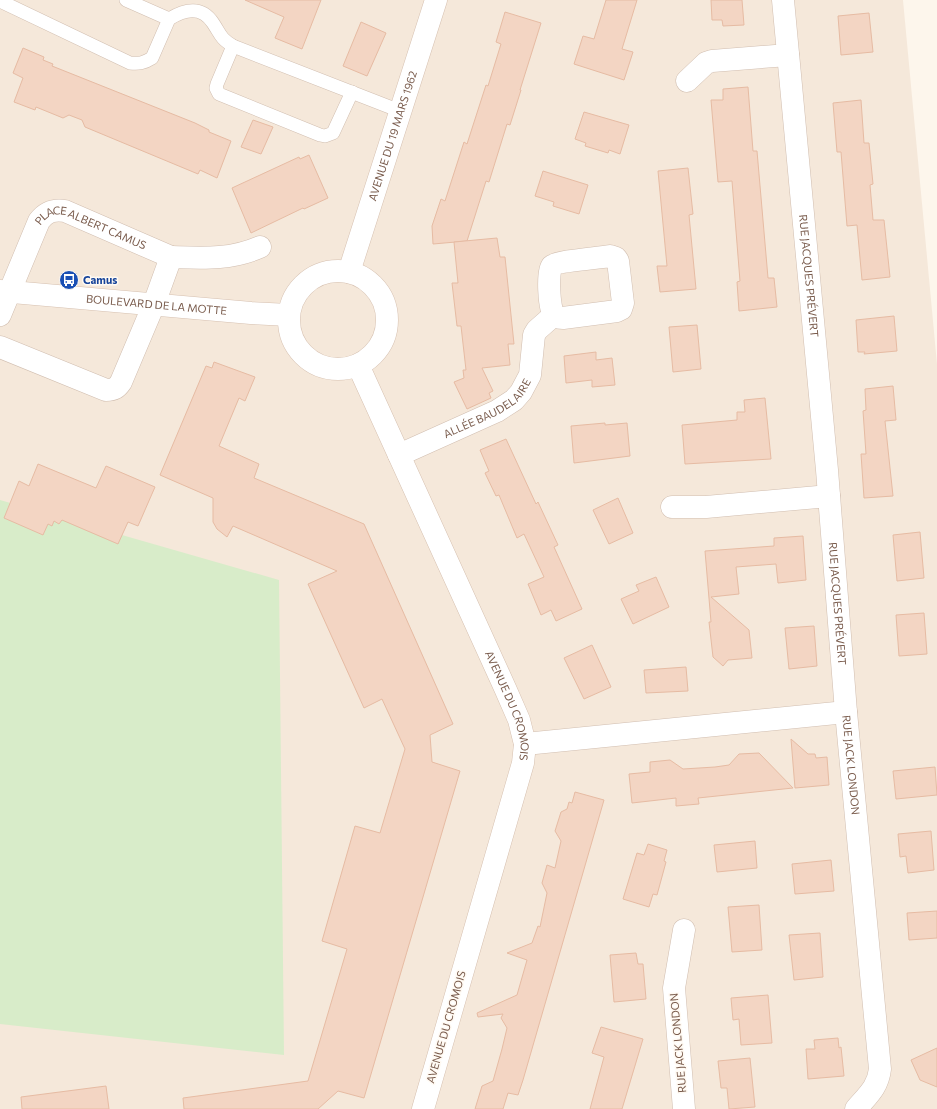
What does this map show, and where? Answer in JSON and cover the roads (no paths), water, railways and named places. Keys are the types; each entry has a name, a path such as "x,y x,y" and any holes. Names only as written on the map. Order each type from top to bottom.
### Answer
{"street":[{"name":"AVENUE DU 19 MARS 1962","path":"349,272 436,0"},
{"name":"RUE JACQUES PRÉVERT","path":"783,0 829,496 846,712"},
{"path":"687,81 706,63 712,61 788,55"},
{"name":"PLACE ALBERT CAMUS","path":"0,315 5,291 38,221 49,211 65,211 171,256 214,258 226,257 260,247"},
{"path":"0,347 106,390 116,388 121,382 154,304 171,256"},
{"path":"330,271 349,272 361,276 374,286 383,300 387,316 386,332 380,347 369,359 358,365 341,370 326,368 313,363 301,353 293,341 288,327 289,311 294,297 303,284 315,275 330,271"},
{"name":"BOULEVARD DE LA MOTTE","path":"5,291 251,313 289,315"},
{"name":"ALLÉE BAUDELAIRE","path":"399,455 497,410 514,400 521,392 530,375 534,335 537,330 554,315"},
{"name":"AVENUE DU CROMOIS","path":"358,365 505,688 519,720 524,744 523,762 423,1109"},
{"path":"672,507 706,507 829,496"},
{"name":"RUE JACK LONDON","path":"524,744 846,712 880,1068 879,1078 875,1087 856,1109"},
{"name":"RUE JACK LONDON","path":"684,930 674,988 684,1109"}],"lane":[{"path":"126,0 168,19"},
{"path":"4,2 130,63 138,64 146,62 152,58 168,19 187,11 200,13 212,22 222,39 233,46 400,111"},
{"path":"233,46 217,84 216,88 219,94 320,135 325,136 333,133 352,92"}],"place":[{"name":"Camus","path":"69,280"}]}
